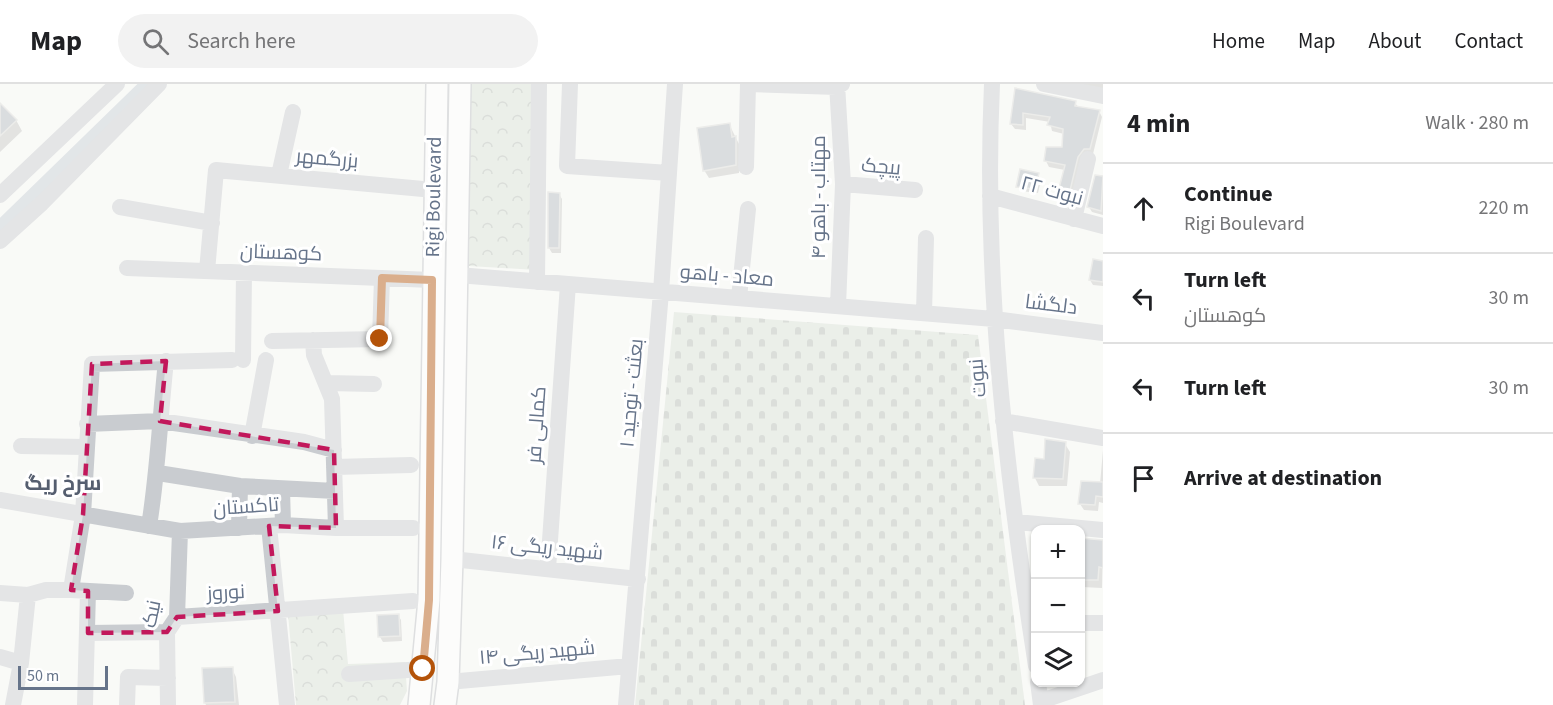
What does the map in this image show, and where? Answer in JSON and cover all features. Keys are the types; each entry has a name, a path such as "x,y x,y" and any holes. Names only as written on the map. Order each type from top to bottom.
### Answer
{"main road":[{"name":"Rigi Boulevard","path":"420,705 429,600 432,280 437,84"},
{"name":"Rigi Boulevard","path":"445,705 448,682 452,559 460,84"}],"street":[{"path":"0,195 117,84"},
{"path":"0,241 42,203 159,84"},
{"path":"537,282 538,84"},
{"path":"570,84 567,166 669,173"},
{"name":"بعثت - توحید ۱","path":"626,705 661,292 675,84"},
{"path":"746,167 748,84 839,85"},
{"name":"نبوت","path":"992,84 990,196 994,319 1003,421 1031,615"},
{"path":"1044,84 1103,96"},
{"name":"مهتاب - باهو ۴","path":"838,306 843,184 839,85"},
{"path":"279,176 293,112"},
{"path":"1074,219 1088,159"},
{"name":"بزرگمهر","path":"212,223 216,170 434,190"},
{"name":"پیچک","path":"843,184 915,190"},
{"name":"نبوت ۲۲","path":"990,196 1103,226"},
{"path":"120,207 212,223 207,271"},
{"path":"739,298 748,209"},
{"path":"924,313 926,238"},
{"name":"کوهستان","path":"127,268 432,280"},
{"path":"71,590 83,515 92,364 237,360 244,272"},
{"name":"معاد - باهو","path":"458,275 994,319"},
{"path":"272,341 380,339 382,278"},
{"name":"کمالی فر","path":"548,569 568,284"},
{"name":"دلگشا","path":"994,319 1103,333"},
{"path":"312,340 314,355 332,399 336,528"},
{"path":"252,436 266,360"},
{"path":"149,526 158,473 166,361"},
{"path":"327,383 374,384"},
{"path":"87,424 160,421 304,442 334,450"},
{"path":"1003,421 1103,438"},
{"path":"21,446 86,447"},
{"path":"334,467 411,465"},
{"path":"158,473 240,486 334,491"},
{"path":"239,528 240,486"},
{"path":"282,489 276,525 278,611 287,705"},
{"name":"تاکستان","path":"0,501 180,531 276,525 412,528"},
{"path":"1016,522 1103,530"},
{"name":"نیک","path":"168,705 168,632 177,617 180,531"},
{"name":"شهید ریگی ۱۶","path":"452,559 638,579"},
{"path":"0,593 28,595 46,590 71,590 126,593"},
{"path":"85,705 88,591"},
{"path":"9,696 21,663 28,595"},
{"name":"نوروز","path":"177,617 413,601"},
{"path":"1085,623 1103,623"},
{"path":"88,633 168,632"},
{"path":"0,657 21,663"},
{"name":"شهید ریگی ۱۴","path":"448,682 629,666"},
{"path":"349,675 422,675 407,705"},
{"path":"127,705 128,677 168,678"},
{"path":"1039,687 1041,703 1103,680"}],"highlighted area":[{"path":"166,361 160,421 334,450 336,528 269,526 278,611 177,617 167,632 88,633 88,591 71,590 83,515 92,364"}],"green space":[{"path":"470,84 538,84 536,270 469,266"},
{"path":"674,312 978,335 1025,705 635,705"},
{"path":"343,609 348,664 405,662 407,691 400,705 296,705 288,614"}],"building":[{"path":"1015,88 1076,101 1075,106 1100,110 1090,149 1084,149 1078,157 1067,203 1056,200 1065,165 1044,161 1046,147 1062,147 1063,129 1047,125 1050,117 1023,113 1023,125 1010,124"},
{"path":"0,103 17,120 0,136"},
{"path":"730,123 732,137 736,136 736,165 703,171 697,128"},
{"path":"1020,169 1039,173 1035,189 1016,187"},
{"path":"1095,175 1103,176 1101,211 1087,207"},
{"path":"548,192 560,193 559,248 548,248"},
{"path":"1093,259 1103,261 1103,282 1089,280"},
{"path":"1045,439 1066,442 1063,479 1033,478 1035,458 1044,459"},
{"path":"1081,481 1103,482 1103,497 1096,496 1095,505 1078,504"},
{"path":"1085,538 1103,540 1103,568 1099,567 1098,580 1085,580"},
{"path":"399,614 400,636 378,637 377,615"},
{"path":"233,667 235,702 204,703 202,668"}],"waterway":[{"path":"0,226 146,84"}],"district":[{"name":"سرخ ریگ","path":"63,483"}],"route":[{"path":"380,339 382,278 432,280 429,600 423,669"}]}
